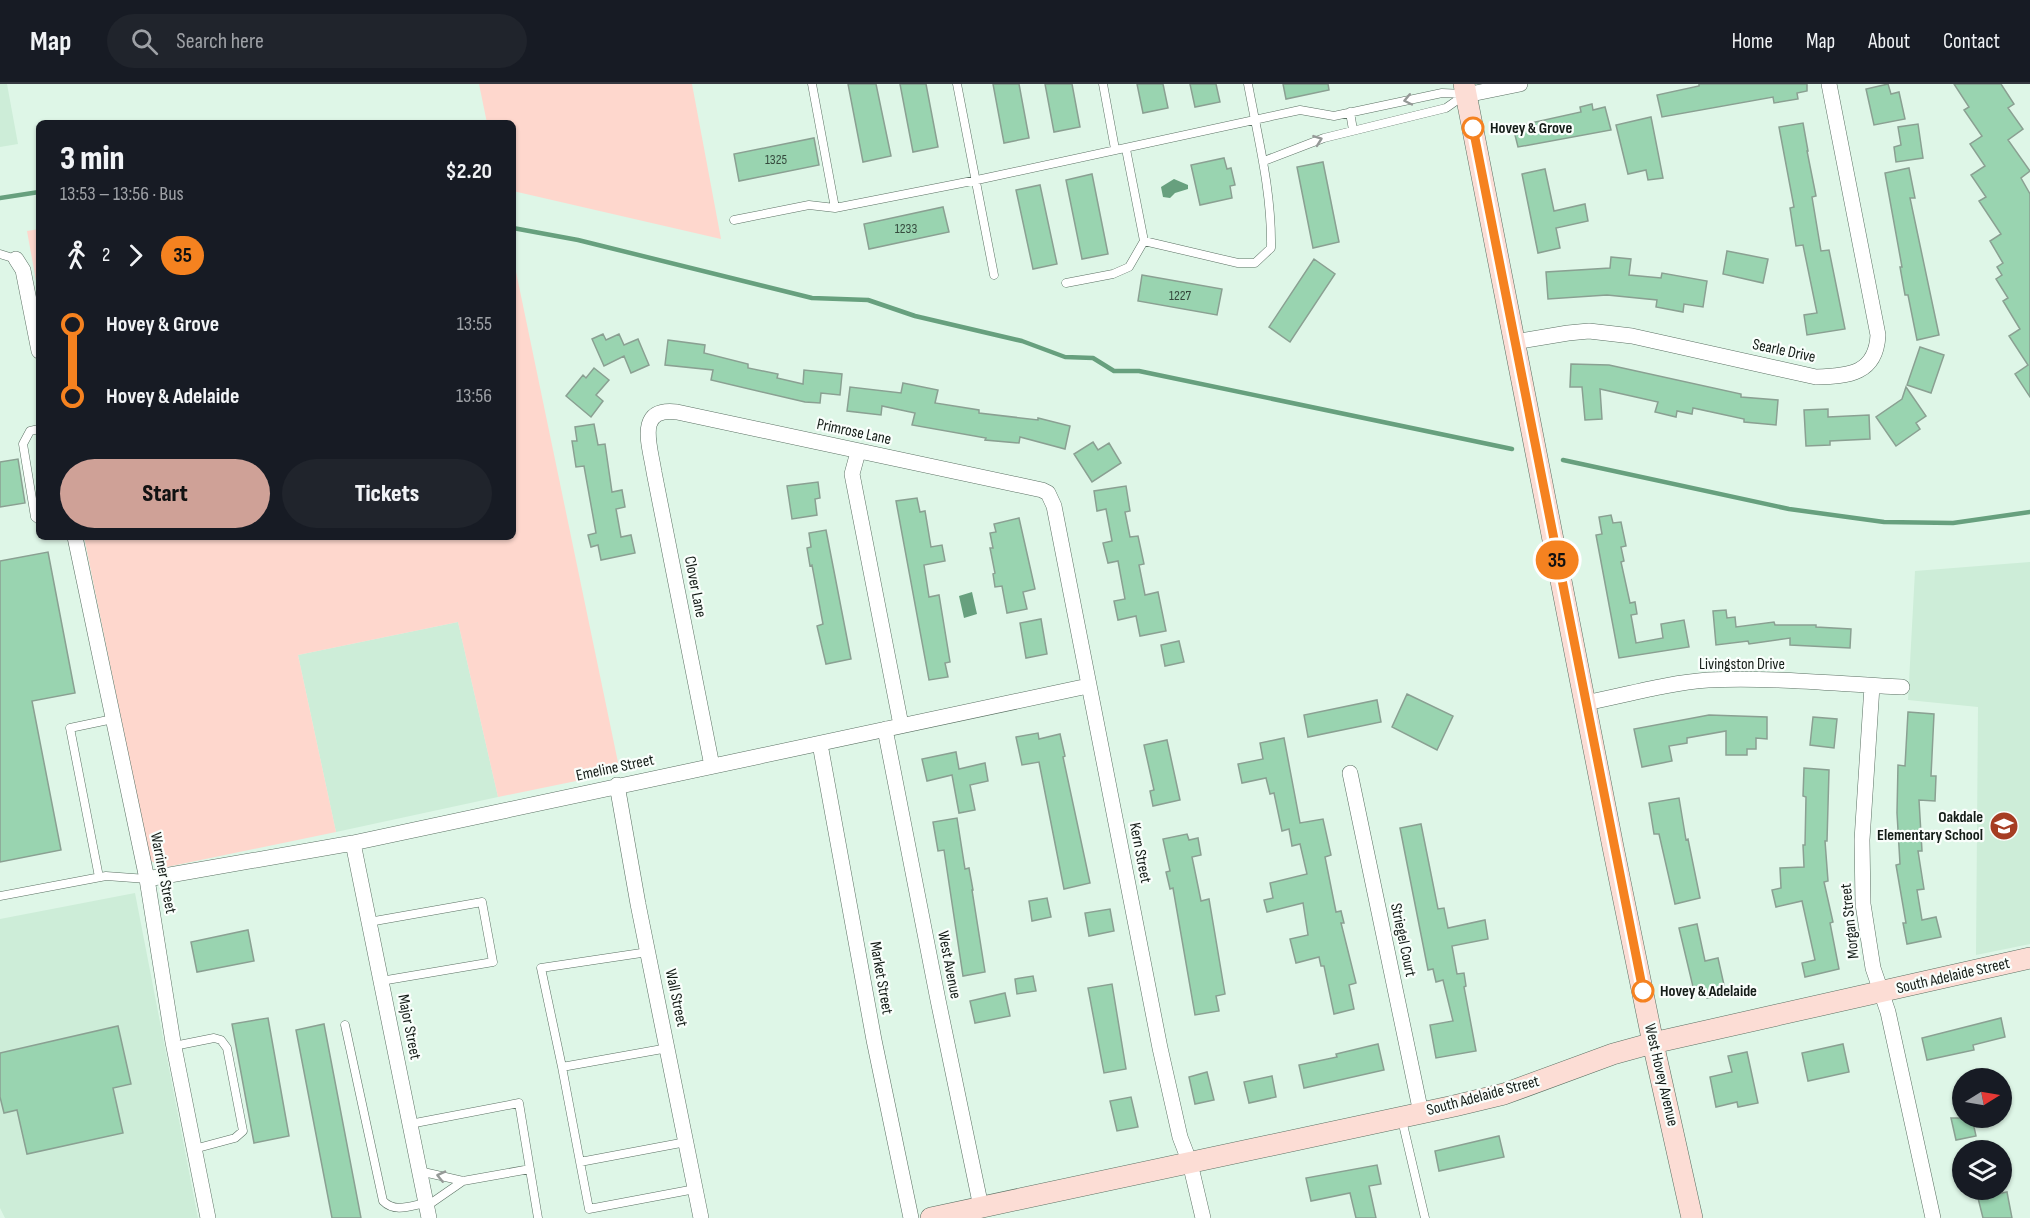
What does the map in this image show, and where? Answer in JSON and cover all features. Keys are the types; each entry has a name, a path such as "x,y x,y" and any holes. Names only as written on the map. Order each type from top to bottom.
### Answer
{"main road":[{"name":"West Hovey Avenue","path":"1465,89 1653,1043 1692,1218"},
{"name":"South Adelaide Street","path":"931,1218 1504,1094 1614,1054 1653,1043 2030,958"}],"street":[{"path":"1465,89 1520,84"},
{"name":"Searle Drive","path":"1514,342 1568,333 1602,332 1632,336 1816,377 1843,376 1865,366 1872,360 1877,349 1878,335 1829,84"},
{"path":"16,259 23,270 36,336"},
{"name":"Primrose Lane","path":"654,416 667,411 677,412 1048,493"},
{"name":"Clover Lane","path":"654,416 649,421 648,430 654,472 712,766"},
{"path":"858,452 852,474 901,725"},
{"name":"Kern Street","path":"1048,493 1054,506 1179,1137 1190,1163 1203,1218"},
{"name":"Warriner Street","path":"76,540 147,879 174,1046 208,1218"},
{"name":"Livingston Drive","path":"1585,703 1707,680 1902,687"},
{"name":"Emeline Street","path":"147,879 353,843 1088,686"},
{"name":"Morgan Street","path":"1872,686 1862,840 1863,904 1873,968 1888,1012 1933,1218"},
{"name":"West Avenue","path":"885,729 981,1207"},
{"name":"Market Street","path":"820,744 874,1040 911,1218"},
{"name":"Striegel Court","path":"1350,773 1411,1115"},
{"name":"Wall Street","path":"617,785 701,1218"},
{"name":"Major Street","path":"353,843 427,1209"}],"lane":[{"path":"812,84 836,208"},
{"path":"957,84 994,275"},
{"path":"1103,84 1115,149"},
{"path":"1144,241 1238,262 1255,263 1271,248 1272,224 1264,161 1248,84"},
{"path":"734,220 809,205 836,208 1115,149 1126,149 1300,110 1334,116 1465,89"},
{"path":"1264,161 1324,138 1446,108 1465,89"},
{"path":"1350,112 1353,130"},
{"path":"1066,283 1113,274 1129,267 1144,241 1126,149"},
{"path":"0,254 16,259"},
{"path":"36,430 30,431 22,444 36,518"},
{"path":"99,878 70,728 113,718"},
{"path":"0,896 99,878 147,879"},
{"path":"369,921 482,902 493,962 381,981"},
{"path":"648,952 541,968 589,1209 695,1189"},
{"path":"345,1025 383,1201 388,1207 398,1209 427,1209 463,1181"},
{"path":"174,1046 214,1038 221,1040 227,1048 243,1131 235,1138 194,1149"},
{"path":"562,1067 668,1048"},
{"path":"410,1124 519,1103 538,1218"},
{"path":"1411,1115 1425,1218"},
{"path":"580,1162 686,1142"},
{"path":"420,1171 463,1181 530,1169"}],"shaded area":[{"path":"0,84 7,84 18,144 0,147"},
{"path":"479,84 692,84 721,239 516,192 516,120 486,120"},
{"path":"1174,179 1188,185 1188,189 1175,193 1170,198 1163,197 1161,187"},
{"path":"36,230 36,280 27,231"},
{"path":"516,272 620,772 498,797 458,622 298,655 336,832 162,868 150,860 85,540 516,540"},
{"name":"Oakdale Elementary School","path":"2030,562 2030,944 1976,955 1978,707 1908,700 1915,571"},
{"path":"972,592 977,614 964,618 959,596"},
{"path":"458,622 498,797 336,832 298,655"},
{"path":"135,893 198,1218 5,1218 0,1208 0,919"}],"building":[{"path":"848,84 876,84 891,156 863,162"},
{"path":"900,84 926,84 938,147 913,152"},
{"path":"993,84 1019,84 1029,138 1004,143"},
{"path":"1045,84 1072,84 1080,127 1054,132"},
{"path":"1137,84 1163,84 1168,108 1143,113"},
{"path":"1190,84 1216,84 1220,102 1195,107"},
{"path":"1283,84 1328,84 1329,90 1286,99"},
{"path":"1699,84 1807,84 1807,91 1797,93 1798,99 1774,103 1773,97 1662,117 1657,95 1699,86"},
{"path":"1888,84 1891,94 1899,92 1905,119 1874,125 1866,89"},
{"path":"1954,84 2001,84 2014,104 2008,108 2023,129 2008,140 2030,171 2021,178 2030,194 2030,397 2015,374 2028,365 2009,336 2020,329 2003,301 2008,298 1996,279 2002,275 1997,267 2003,263 1990,241 2001,234 1979,201 1986,197 1971,175 1985,166 1970,144 1982,136 1964,110 1969,107"},
{"path":"1592,104 1593,110 1605,107 1611,130 1518,147 1513,127 1581,112 1580,107"},
{"path":"1651,117 1663,178 1648,180 1646,170 1628,174 1616,125"},
{"path":"1803,123 1816,196 1812,197 1821,251 1829,250 1845,329 1807,335 1804,315 1817,313 1803,245 1796,246 1790,208 1794,207 1779,127"},
{"path":"1918,124 1923,158 1896,162 1894,147 1901,145 1898,127"},
{"path":"814,138 819,165 739,181 734,154"},
{"path":"1224,158 1227,169 1231,168 1235,185 1230,186 1232,198 1200,205 1191,165"},
{"path":"1323,162 1339,242 1313,248 1297,167"},
{"path":"1909,168 1915,198 1910,198 1939,335 1917,340 1908,295 1905,295 1885,173"},
{"path":"1545,169 1554,211 1585,204 1588,221 1556,228 1560,248 1538,253 1522,174"},
{"path":"1092,174 1108,254 1082,259 1066,180"},
{"path":"1040,185 1057,264 1033,269 1016,190"},
{"path":"943,207 949,232 869,249 864,224"},
{"path":"1727,251 1768,259 1763,283 1723,274"},
{"path":"1611,257 1631,259 1629,275 1661,278 1662,273 1707,281 1703,307 1684,304 1683,312 1656,307 1657,300 1607,295 1548,299 1546,272 1610,268"},
{"path":"1314,259 1335,274 1290,342 1269,327"},
{"path":"1142,275 1222,289 1217,315 1138,301"},
{"path":"603,334 606,340 619,334 624,345 638,339 649,365 631,373 624,356 604,366 592,339"},
{"path":"668,340 705,345 704,353 748,364 748,368 778,374 777,378 803,384 804,370 842,374 840,395 821,393 820,403 805,402 711,380 713,370 665,365"},
{"path":"1920,347 1944,355 1931,393 1907,385"},
{"path":"1571,364 1609,365 1741,394 1741,397 1778,400 1776,425 1744,422 1744,419 1693,408 1692,414 1677,411 1676,417 1655,412 1658,402 1600,389 1602,419 1585,420 1582,387 1570,387"},
{"path":"594,368 609,380 596,395 603,401 591,417 566,396 583,375 586,378"},
{"path":"903,383 938,390 935,403 979,410 979,413 1038,420 1038,418 1070,426 1065,449 1020,437 1019,443 985,440 986,438 912,425 915,413 882,406 881,415 847,411 850,387 901,393"},
{"path":"1906,387 1926,416 1916,423 1920,429 1896,446 1876,417 1902,399"},
{"path":"1828,409 1828,417 1869,415 1870,439 1830,441 1830,445 1806,446 1804,410"},
{"path":"594,424 598,445 605,444 612,492 622,490 625,507 616,509 621,537 631,535 635,553 601,560 598,545 591,547 588,535 596,533 584,466 576,467 572,441 577,441 575,427"},
{"path":"1093,442 1098,450 1109,443 1121,463 1092,482 1074,454"},
{"path":"18,459 25,503 0,507 0,462"},
{"path":"818,482 820,498 815,499 817,515 792,519 787,486"},
{"path":"1126,486 1130,511 1125,512 1130,537 1138,536 1144,564 1139,565 1145,595 1158,592 1166,631 1140,636 1136,616 1118,620 1114,601 1125,599 1118,561 1108,563 1103,543 1112,541 1106,509 1097,511 1094,491"},
{"path":"917,498 920,512 925,511 931,547 942,545 945,561 924,565 929,597 939,595 950,662 945,663 948,677 929,680 896,501"},
{"path":"1611,515 1613,523 1621,522 1626,546 1621,547 1624,561 1621,562 1630,603 1635,602 1637,614 1631,615 1636,643 1663,638 1661,624 1684,620 1689,647 1619,658 1596,535 1602,534 1599,517"},
{"path":"1019,518 1035,589 1023,592 1027,609 1007,613 1002,586 995,587 990,533 996,532 994,524"},
{"path":"826,530 851,659 826,664 817,626 823,624 807,548 811,547 809,533"},
{"path":"48,552 75,693 32,701 61,850 0,862 0,561"},
{"path":"1726,610 1727,618 1735,617 1736,627 1774,622 1775,625 1816,625 1816,627 1851,629 1850,648 1790,645 1790,638 1749,644 1748,641 1716,645 1713,611"},
{"path":"1041,619 1047,654 1026,658 1020,623"},
{"path":"1179,641 1184,662 1165,666 1161,645"},
{"path":"1407,694 1453,716 1437,750 1392,727"},
{"path":"1377,700 1381,722 1308,737 1304,715"},
{"path":"1908,712 1934,714 1931,776 1936,776 1935,801 1919,800 1922,851 1918,851 1924,889 1917,890 1922,920 1936,917 1941,937 1907,944 1903,923 1906,923 1896,865 1900,864 1897,813 1898,765 1905,766"},
{"path":"1709,715 1767,717 1767,739 1756,738 1756,749 1747,749 1747,755 1726,755 1726,731 1687,738 1687,743 1669,746 1672,761 1642,767 1634,729"},
{"path":"1813,717 1837,719 1834,748 1810,745"},
{"path":"1038,733 1039,739 1060,734 1090,883 1064,889 1039,762 1022,765 1016,737"},
{"path":"1284,738 1300,823 1323,819 1331,855 1325,857 1336,912 1341,911 1344,923 1341,923 1356,983 1349,985 1354,1009 1334,1014 1324,966 1321,966 1319,957 1296,963 1290,939 1308,935 1303,903 1267,912 1264,900 1273,898 1270,883 1307,874 1300,844 1292,846 1289,829 1282,831 1274,793 1270,794 1266,778 1242,783 1238,764 1263,759 1260,743"},
{"path":"1167,740 1180,800 1153,806 1150,791 1154,790 1144,745"},
{"path":"956,752 959,769 985,763 988,781 970,785 975,810 959,813 952,775 927,781 922,759"},
{"path":"1804,768 1829,770 1827,841 1825,841 1828,881 1824,882 1833,922 1830,923 1839,969 1805,977 1802,963 1815,960 1802,901 1776,907 1772,890 1781,888 1780,868 1804,867 1806,797 1803,796"},
{"path":"1679,798 1700,898 1675,904 1659,834 1654,834 1649,803"},
{"path":"957,818 965,869 969,868 973,890 985,972 963,976 944,850 938,851 933,822"},
{"path":"1421,824 1438,909 1444,908 1448,928 1485,920 1488,939 1452,946 1457,974 1464,973 1466,986 1464,987 1476,1051 1436,1058 1430,1025 1453,1021 1443,980 1436,982 1433,969 1428,970 1400,828"},
{"path":"1187,834 1189,840 1198,838 1201,855 1192,857 1201,901 1209,899 1225,994 1216,996 1219,1011 1195,1015 1173,888 1170,889 1166,872 1170,871 1163,839"},
{"path":"1047,898 1051,917 1032,921 1029,901"},
{"path":"1110,909 1114,931 1089,936 1085,913"},
{"path":"1697,924 1705,961 1718,958 1726,994 1707,998 1705,989 1694,991 1679,928"},
{"path":"248,930 254,961 197,972 191,942"},
{"path":"1033,976 1036,991 1017,994 1015,979"},
{"path":"1112,984 1126,1069 1104,1073 1088,988"},
{"path":"1005,993 1010,1016 975,1023 970,1001"},
{"path":"268,1018 289,1136 254,1143 232,1024"},
{"path":"2001,1018 2005,1037 1973,1045 1974,1050 1927,1060 1922,1038"},
{"path":"324,1024 361,1218 332,1218 296,1030"},
{"path":"118,1026 131,1084 113,1088 123,1133 27,1154 17,1110 4,1113 0,1097 0,1053"},
{"path":"1378,1044 1384,1070 1304,1088 1299,1065 1337,1057 1336,1054"},
{"path":"1843,1044 1849,1072 1808,1081 1802,1053"},
{"path":"1747,1052 1758,1103 1738,1107 1737,1102 1716,1107 1710,1077 1732,1072 1728,1056"},
{"path":"1207,1072 1214,1100 1195,1104 1189,1077"},
{"path":"1272,1076 1276,1097 1249,1103 1244,1082"},
{"path":"1131,1097 1138,1127 1117,1131 1110,1101"},
{"path":"1953,1128 1974,1128 1976,1136 1956,1140"},
{"path":"1499,1136 1504,1157 1439,1171 1435,1151"},
{"path":"1377,1165 1381,1184 1369,1186 1376,1218 1356,1218 1350,1193 1311,1201 1306,1178"},
{"path":"1978,1200 2009,1200 2012,1218 1983,1218"}],"waterway":[{"path":"0,198 36,192"},
{"path":"516,229 578,240 812,298 868,300 915,316 1022,341 1065,357 1093,358 1114,371 1139,371 1512,449"},
{"path":"1563,460 1789,509 1884,522 1953,523 2030,512"}],"bus line":[{"name":"35","path":"1473,128 1643,991"}],"place":[{"name":"Hovey & Grove","path":"1473,128"},
{"name":"Oakdale Elementary School","path":"2004,826"},
{"name":"Hovey & Adelaide","path":"1643,991"}]}
